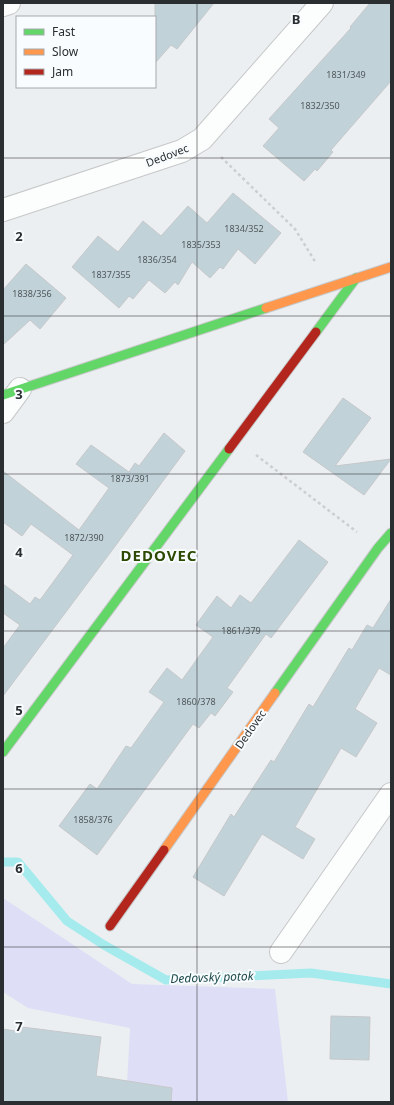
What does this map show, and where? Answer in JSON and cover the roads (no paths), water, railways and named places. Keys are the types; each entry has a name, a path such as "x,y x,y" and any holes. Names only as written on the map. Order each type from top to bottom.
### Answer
{"street":[{"path":"3,5 9,3"},
{"name":"Dedovec","path":"3,210 182,151 202,139 322,3"},
{"path":"3,412 11,392 391,267"},
{"path":"3,752 356,278"},
{"name":"Dedovec","path":"110,926 378,548 391,533"},
{"path":"281,952 391,794"}],"waterway":[{"name":"Dedovský potok","path":"3,862 18,862 67,921 104,945 166,980 311,973 391,984"}],"district":[{"name":"DEDOVEC","path":"159,555"}]}
